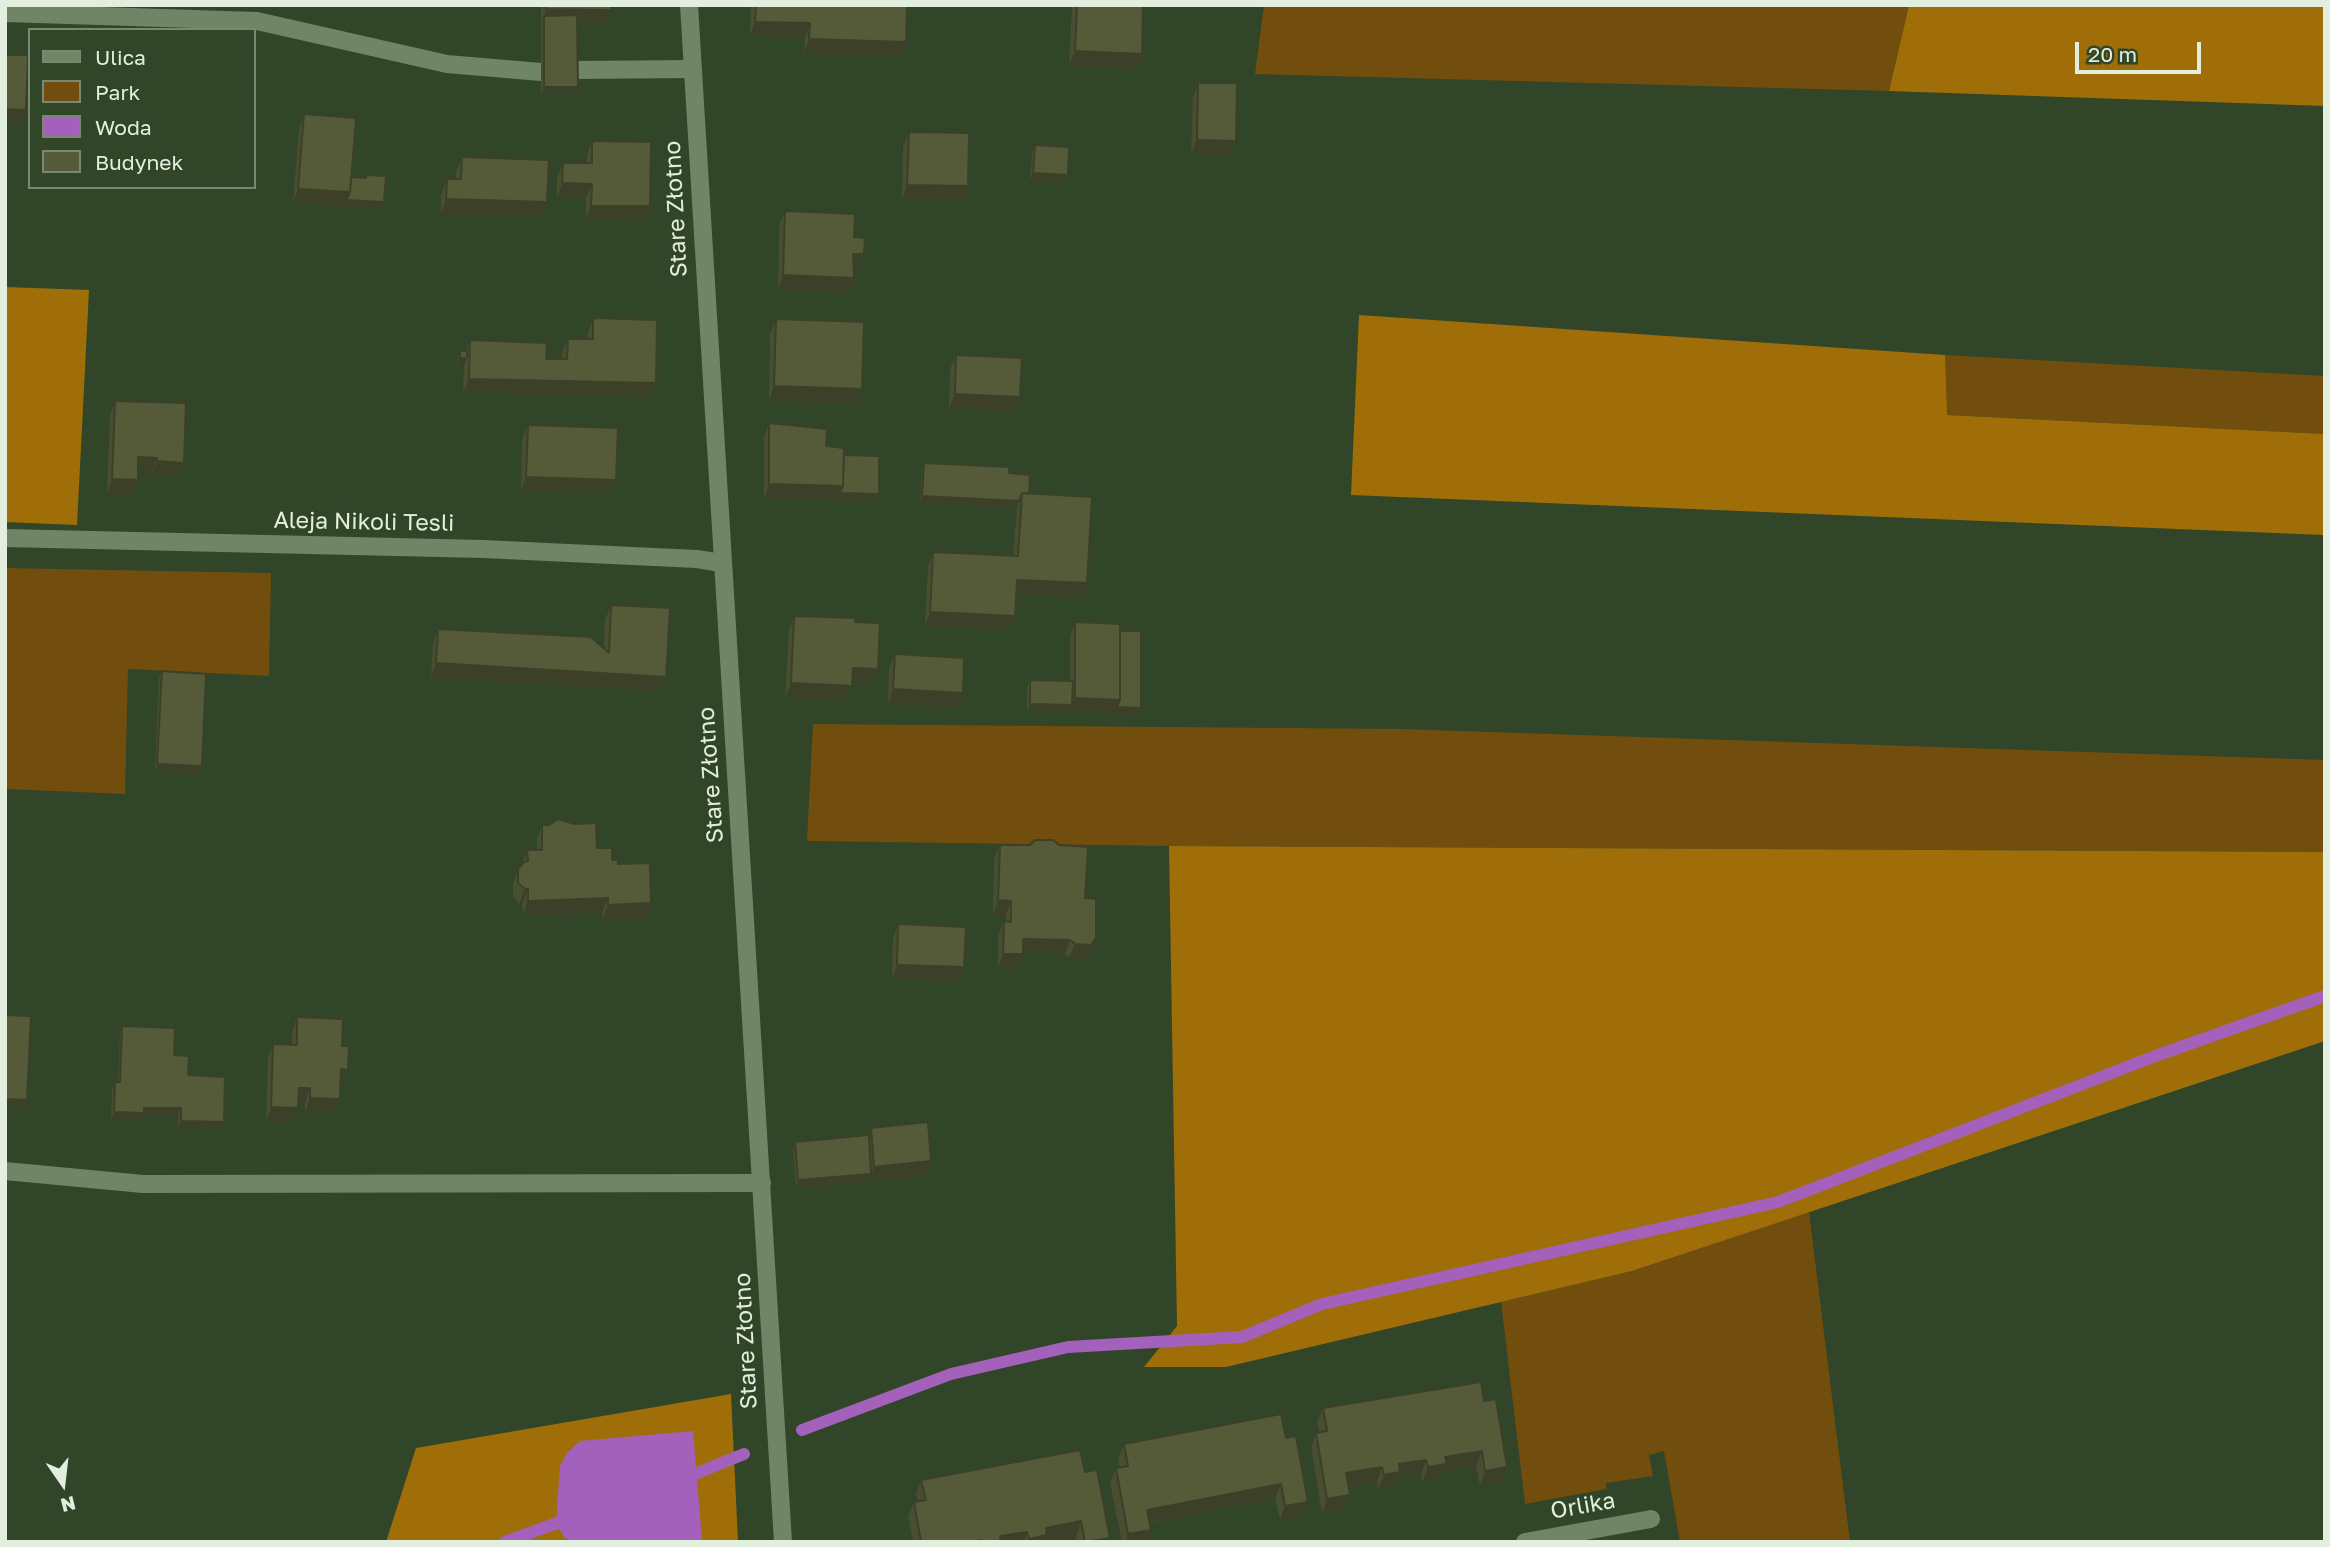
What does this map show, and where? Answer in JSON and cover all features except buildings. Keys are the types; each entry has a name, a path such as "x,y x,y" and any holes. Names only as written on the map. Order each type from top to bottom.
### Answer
{"street":[{"name":"Stare Złotno","path":"689,5 721,563 783,1542"},
{"path":"5,13 257,21 447,64 541,72"},
{"path":"575,70 693,69"},
{"name":"Aleja Nikoli Tesli","path":"5,538 483,549 697,559 721,563"},
{"path":"5,1171 143,1184 762,1182"},
{"name":"Orlika","path":"1525,1542 1651,1519"}],"green space":[{"path":"1264,5 1909,5 1889,91 1255,74"},
{"path":"1945,355 2325,376 2325,434 1946,415"},
{"path":"5,568 271,573 269,676 128,669 125,794 5,789"},
{"path":"813,724 1401,729 2325,760 2325,852 1169,846 807,841"},
{"path":"1809,1212 1850,1542 1680,1542 1664,1451 1649,1455 1653,1476 1606,1483 1606,1489 1525,1504 1501,1302 1632,1271"}],"shaded area":[{"path":"1909,5 2325,5 2325,106 1889,91"},
{"path":"5,287 89,290 77,525 5,522"},
{"path":"1359,315 1945,355 1947,415 2325,434 2323,535 1351,495"},
{"path":"1169,846 2325,852 2325,1041 1632,1271 1226,1367 1144,1367 1177,1326"},
{"path":"731,1394 738,1542 386,1542 416,1448"}],"water":[{"path":"693,1431 702,1540 575,1542 565,1538 556,1524 560,1466 567,1453 580,1441"}],"waterway":[{"path":"802,1430 951,1374 1068,1347 1242,1337 1322,1304 1778,1202 2158,1055 2325,996"},
{"path":"680,1480 744,1454"},
{"path":"505,1542 571,1518"}]}
